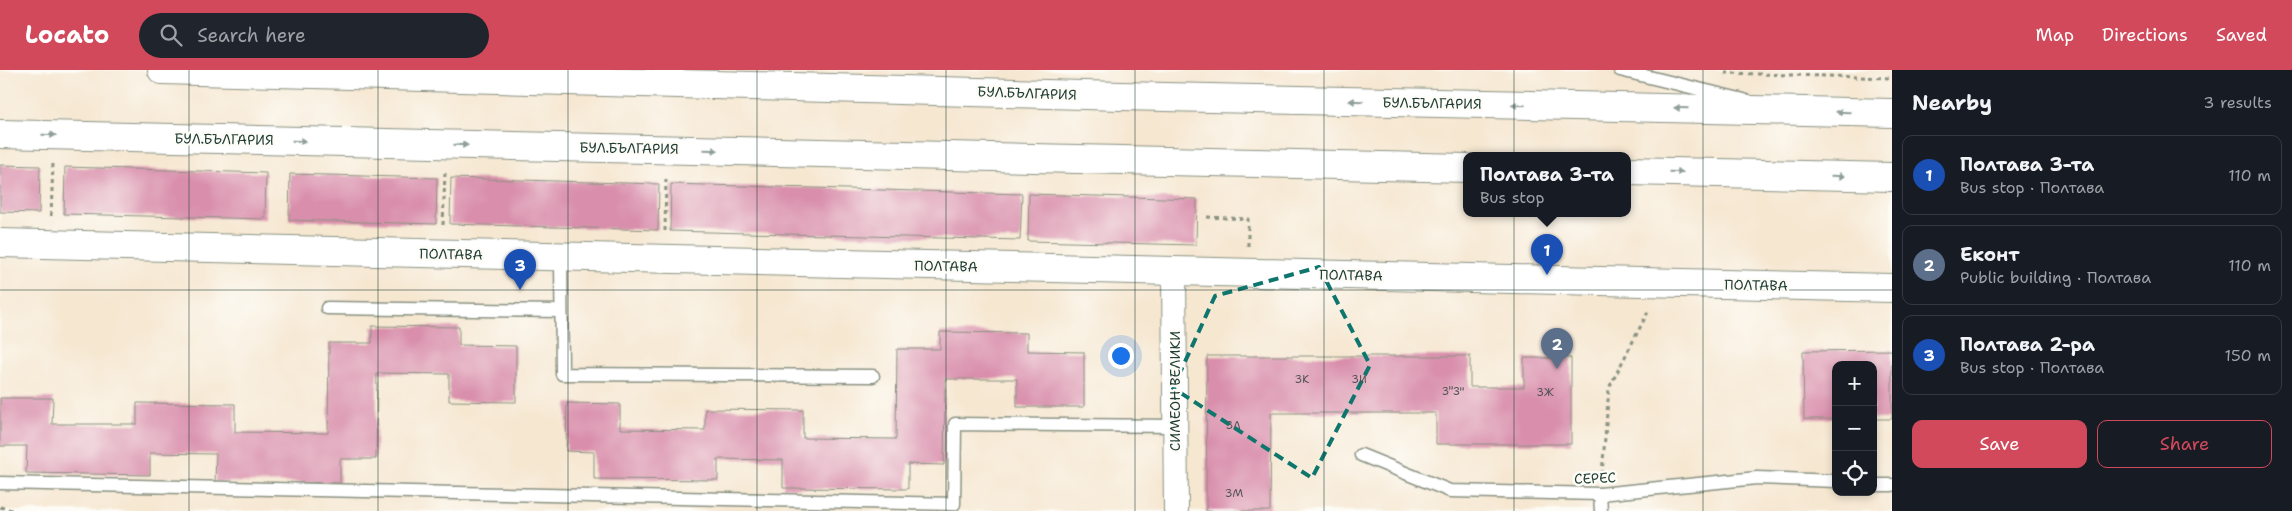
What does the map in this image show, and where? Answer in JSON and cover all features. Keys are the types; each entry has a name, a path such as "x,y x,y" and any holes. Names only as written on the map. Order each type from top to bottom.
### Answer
{"main road":[{"name":"БУЛ.БЪЛГАРИЯ","path":"162,70 1892,114"},
{"name":"БУЛ.БЪЛГАРИЯ","path":"0,134 1463,168"},
{"path":"1631,171 1892,177"},
{"name":"ПОЛТАВА","path":"0,243 1892,288"}],"street":[{"name":"СИМЕОН ВЕЛИКИ","path":"1174,271 1176,511"}],"lane":[{"path":"452,77 492,70"},
{"path":"1620,70 1791,110"},
{"path":"561,256 562,374 873,376"},
{"path":"327,308 561,311"},
{"path":"0,484 954,504 955,424 1175,426"},
{"name":"СЕРЕС","path":"1361,455 1450,491 1600,494 1757,478 1832,482"},
{"path":"1877,484 1892,485"},
{"path":"1600,494 1600,511"}],"path":[{"path":"1715,72 1892,78"},
{"path":"50,244 54,135"},
{"path":"442,254 445,144"},
{"path":"664,259 667,149"},
{"path":"1207,218 1248,219 1247,273"},
{"path":"1600,494 1609,388 1644,318 1668,283"},
{"path":"0,507 16,511"}],"highlighted area":[{"path":"1319,267 1370,365 1312,478 1173,388 1215,296"}],"building":[{"path":"0,165 40,166 39,213 0,212"},
{"path":"65,167 266,173 265,219 64,214"},
{"path":"290,174 437,178 436,224 289,220"},
{"path":"451,178 659,184 658,230 450,224"},
{"path":"671,184 1022,194 1020,240 670,231"},
{"path":"1029,194 1197,199 1196,245 1028,241"},
{"path":"372,326 459,327 459,345 516,346 516,402 449,401 449,374 377,373 376,459 340,459 340,483 215,482 216,454 150,453 150,475 26,473 27,446 0,446 0,398 53,398 52,424 137,424 137,403 235,404 235,432 328,433 329,343 372,343"},
{"path":"940,332 1027,333 1027,351 1084,352 1084,407 1017,407 1017,379 945,379 944,465 908,464 908,489 783,488 783,460 718,459 718,480 594,479 594,452 566,451 567,403 620,404 620,429 705,430 705,409 803,410 803,438 896,439 897,349 940,349"},
{"path":"1892,350 1892,419 1877,419 1877,361 1832,361 1832,419 1804,419 1803,351"},
{"path":"1207,356 1470,356 1470,387 1524,387 1524,358 1571,358 1571,444 1436,444 1436,413 1271,413 1270,511 1206,511"}],"place":[{"name":"Полтава 3-та","path":"1547,275"},
{"name":"Полтава 2-ра","path":"520,290"},
{"name":"Еконт","path":"1557,369"}]}
